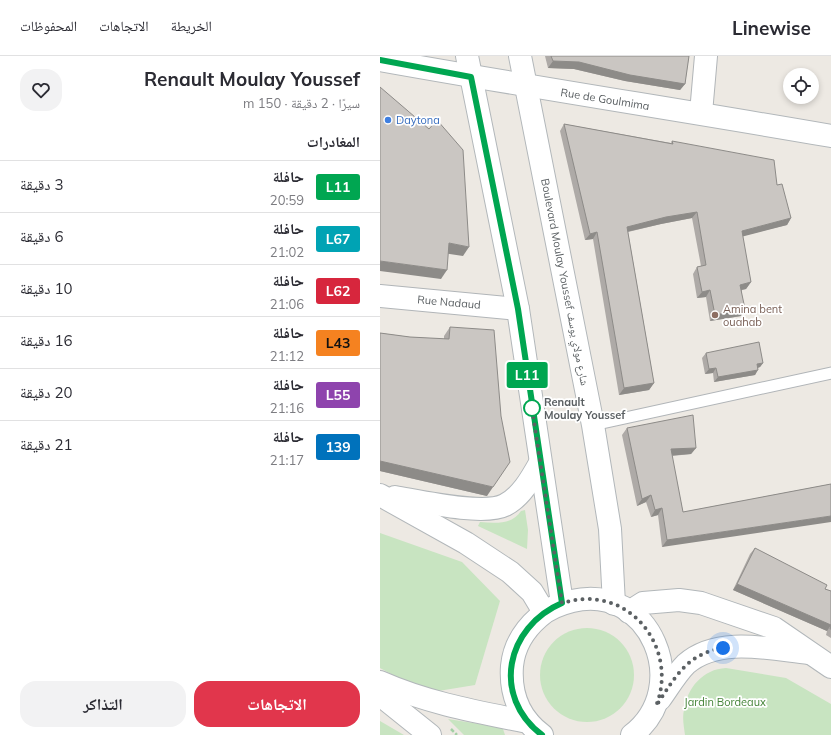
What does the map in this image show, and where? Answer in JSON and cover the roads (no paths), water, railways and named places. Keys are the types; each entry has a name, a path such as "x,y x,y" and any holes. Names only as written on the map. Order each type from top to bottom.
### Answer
{"main road":[{"name":"Boulevard Moulay Youssef شارع مولاي يوسف","path":"520,56 593,425 621,608"},
{"path":"701,114 706,56"},
{"name":"Rue de Goulmima","path":"380,60 469,66 527,86 831,136"},
{"path":"469,66 518,309 540,464 553,608"},
{"name":"Rue Nadaud","path":"380,296 518,309"},
{"path":"380,495 460,507 498,508 517,497 540,464"},
{"path":"380,495 466,543 510,572 532,592 553,608"},
{"path":"535,729 516,703 511,680 513,655 526,630 553,608 587,599 621,608 642,624 651,634 657,646 662,671 661,691 652,720"},
{"path":"621,608 643,603 679,600 701,603 774,628 831,667"},
{"path":"632,735 652,720 685,665 697,656 711,650 723,648 760,648 809,653"},
{"path":"380,682 401,692 535,729"},
{"path":"380,695 430,735"}],"lane":[{"path":"593,425 831,373"}],"place":[{"name":"Daytona","path":"388,120"},
{"name":"Amina bent ouahab","path":"715,315"},
{"name":"Renault Moulay Youssef","path":"532,408"}],"park label":[{"name":"Jardin Bordeaux","path":"725,702"}]}
